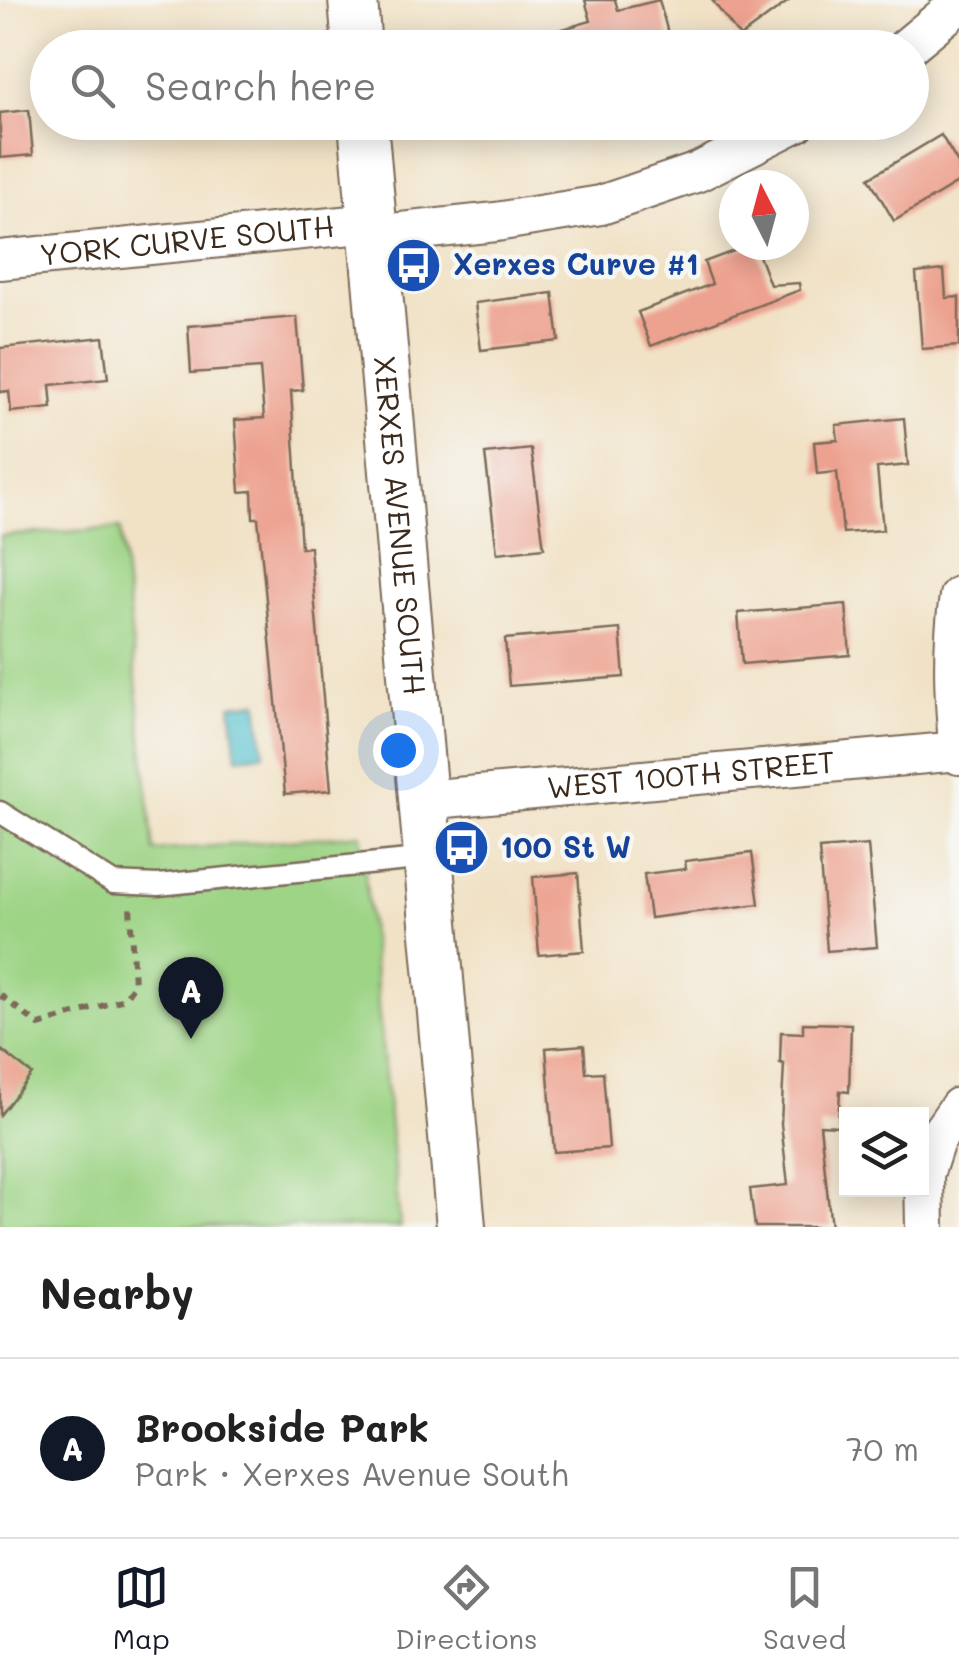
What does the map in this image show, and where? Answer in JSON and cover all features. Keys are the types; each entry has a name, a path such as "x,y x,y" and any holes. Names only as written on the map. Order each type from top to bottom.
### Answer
{"street":[{"path":"353,0 356,30"},
{"path":"929,33 955,15"},
{"name":"XERXES AVENUE SOUTH","path":"366,140 461,1227"},
{"name":"YORK CURVE SOUTH","path":"0,260 496,222 600,205 698,172 761,140"},
{"path":"959,596 953,637 959,752"},
{"name":"WEST 100TH STREET","path":"424,800 959,752"},
{"path":"926,1227 924,1175 935,1140 959,1106"}],"lane":[{"path":"0,812 112,883 158,885 428,858"}],"path":[{"path":"0,994 39,1026 124,998 134,984 129,884"}],"green space":[{"path":"120,528 154,851 361,834 400,1227 0,1227 0,536"}],"water":[{"path":"258,702 264,754 237,757 231,705"}],"building":[{"path":"585,0 615,0 618,10 659,0 667,30 559,30 591,21"},
{"path":"712,0 790,0 749,30 735,30"},
{"path":"29,110 33,155 0,158 0,113"},
{"path":"941,135 959,165 959,182 894,221 869,178"},
{"path":"719,256 719,260 761,260 770,285 799,283 800,290 651,346 638,312 712,284 704,262"},
{"path":"944,270 946,298 959,297 959,346 922,349 916,273"},
{"path":"553,293 559,341 481,350 475,303"},
{"path":"297,317 303,390 291,391 301,548 310,547 331,790 285,794 258,518 253,518 252,491 240,492 235,420 264,418 260,368 191,373 188,326"},
{"path":"103,337 108,379 50,385 52,408 11,412 9,391 0,392 0,348"},
{"path":"904,418 908,465 877,468 883,530 843,533 837,472 817,474 814,442 838,440 836,425"},
{"path":"531,449 544,548 497,553 485,454"},
{"path":"846,604 850,655 742,664 738,613"},
{"path":"620,629 624,677 509,686 505,639"},
{"path":"868,845 877,947 827,951 819,849"},
{"path":"752,853 759,904 650,918 644,874 686,869 685,861"},
{"path":"578,873 584,951 539,955 533,877"},
{"path":"803,1023 851,1024 849,1092 840,1091 838,1126 820,1125 831,1227 755,1227 750,1189 788,1185 781,1124 781,1032 803,1033"},
{"path":"584,1045 586,1073 603,1072 609,1148 554,1152 546,1048"},
{"path":"0,1049 32,1074 0,1115"}],"place":[{"name":"Xerxes Curve #1","path":"414,265"},
{"name":"100 St W","path":"461,848"},
{"name":"Brookside Park","path":"191,1039"}]}
